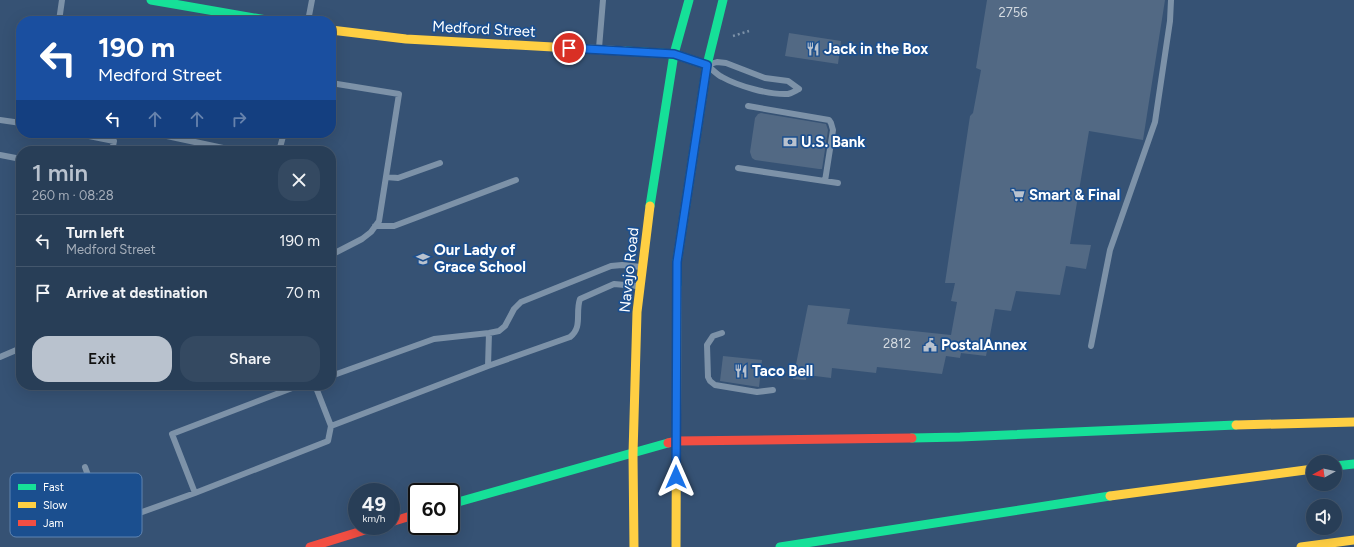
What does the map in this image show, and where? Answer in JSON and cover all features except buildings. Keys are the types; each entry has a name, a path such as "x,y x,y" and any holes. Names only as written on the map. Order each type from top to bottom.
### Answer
{"main road":[{"path":"151,0 243,16"},
{"name":"Navajo Road","path":"634,547 633,454 637,312 654,176 674,54 689,0"},
{"path":"676,547 677,262 707,65 723,0"},
{"name":"Medford Street","path":"336,31 406,39 674,54 707,65"},
{"path":"460,502 677,442 960,437 1214,425 1354,422"},
{"path":"1342,465 1354,464"},
{"path":"780,547 1134,492 1306,470"},
{"path":"310,547 349,535"},
{"path":"1301,547 1354,540"}],"lane":[{"path":"60,16 62,0"},
{"path":"309,16 312,0"},
{"path":"599,50 603,0"},
{"path":"1091,346 1110,250 1155,122 1170,21 1171,0"},
{"path":"717,62 726,63 765,78 788,81 799,89 793,93 787,94 751,88 722,77 707,65 717,62"},
{"path":"336,84 399,94 378,221 371,232 362,239 336,252"},
{"path":"748,106 829,120 833,130 826,181"},
{"path":"0,120 16,122"},
{"path":"99,138 114,141 113,146"},
{"path":"176,138 214,146"},
{"path":"0,155 16,159"},
{"path":"386,177 398,178 440,163"},
{"path":"738,168 838,183"},
{"path":"375,226 394,226 516,180"},
{"path":"336,374 434,339 499,331 505,326 514,309 521,302 611,266 622,265 642,268"},
{"path":"331,426 488,366 570,337 575,333 577,327 578,305 580,300 586,295 614,284 640,286"},
{"path":"488,366 490,333"},
{"path":"722,333 712,336 707,345 707,374 710,381 715,385 757,392 769,392 773,390"},
{"path":"0,357 16,350"},
{"path":"194,493 172,434 287,390"},
{"path":"142,512 328,441 331,426 317,390"},
{"path":"85,467 87,473"}],"path":[{"path":"733,36 749,31"}],"traffic: fast":[{"path":"151,0 243,16"},
{"path":"650,206 674,54 689,0"},
{"path":"677,287 677,262 707,65 723,0"},
{"path":"625,51 674,54 707,65"},
{"path":"912,438 1236,425"},
{"path":"460,501 668,443"},
{"path":"1342,465 1354,464"},
{"path":"780,547 1110,496"}],"traffic: slow":[{"path":"336,31 406,39 625,51"},
{"path":"634,547 633,454 637,312 650,206"},
{"path":"676,547 677,287"},
{"path":"1236,425 1354,422"},
{"path":"1110,496 1306,470"},
{"path":"1301,547 1354,540"}],"traffic: jam":[{"path":"668,443 677,441 912,438"},
{"path":"400,519 408,517"},
{"path":"310,547 349,535"}],"place":[{"name":"Jack in the Box","path":"813,49"},
{"name":"U.S. Bank","path":"790,142"},
{"name":"Smart & Final","path":"1018,195"},
{"name":"Our Lady of Grace School","path":"423,259"},
{"name":"PostalAnnex","path":"930,345"},
{"name":"Taco Bell","path":"741,371"}],"route":[{"path":"569,48 674,54 707,65 677,262 676,477"}]}
